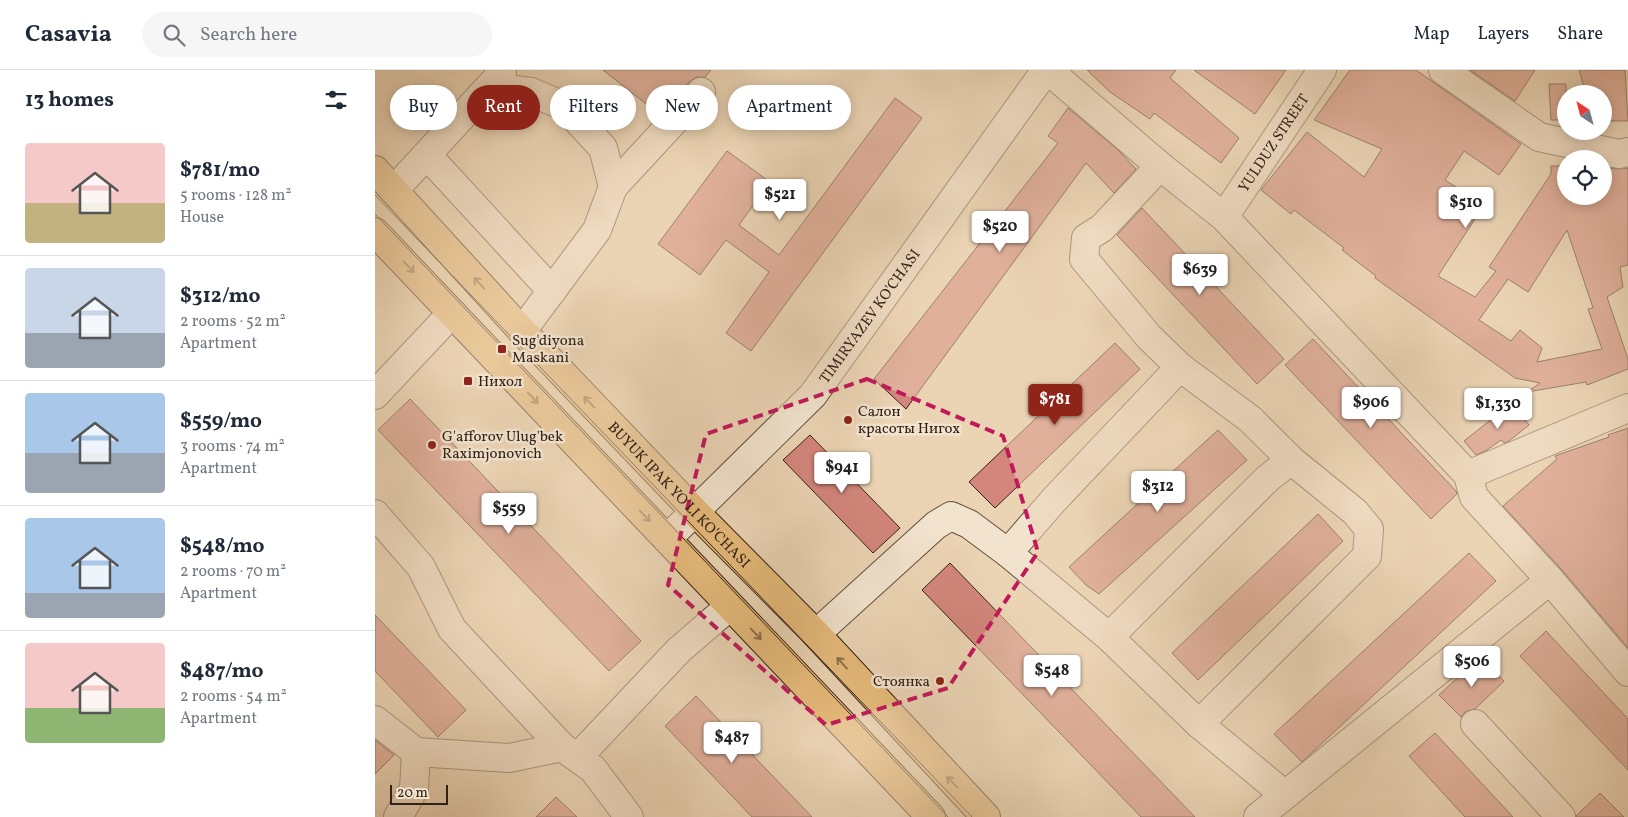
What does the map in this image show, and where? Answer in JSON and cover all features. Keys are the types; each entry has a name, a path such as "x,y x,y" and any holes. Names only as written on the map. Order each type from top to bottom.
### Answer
{"main road":[{"name":"BUYUK IPAK YO'LI KO'CHASI","path":"375,170 522,331 696,513 816,634 986,817"},
{"path":"375,232 931,817"}],"street":[{"path":"1047,70 1160,166 1225,217 1467,475 1474,497 1628,672"},
{"name":"TIMIRYAZEV KO'CHASI","path":"667,539 696,513 813,395 1047,70"},
{"name":"YULDUZ STREET","path":"1225,217 1322,70"},
{"path":"1443,70 1539,137 1619,154 1628,152"},
{"path":"395,190 497,79 564,106 603,148 613,187"},
{"path":"522,331 597,230 613,187 666,130"},
{"path":"427,154 552,291"},
{"path":"1160,166 1102,228 1086,238 1084,259 1149,336 1180,367 1250,420 1291,460 1355,512 1369,529 1367,556 1199,724"},
{"path":"375,395 452,313"},
{"path":"1008,553 1053,501 1180,367"},
{"path":"1467,475 1628,408"},
{"path":"1109,637 1267,479 1291,460"},
{"path":"375,514 421,566 452,628 570,752 593,769 629,817"},
{"path":"816,634 936,525 951,516 969,524 1008,553 1109,637 1199,724 1285,795"},
{"path":"1258,817 1549,580"},
{"path":"375,720 416,752 509,758 570,752 679,650 730,606"},
{"path":"1475,724 1561,817"},
{"path":"397,817 414,790 416,752"}],"highlighted area":[{"path":"867,379 1003,436 1038,552 948,688 826,725 668,585 706,434"}],"building":[{"path":"603,70 711,70 705,77 697,77 686,85 646,85 646,104 636,96 636,85 622,85"},
{"path":"1087,70 1176,70 1170,78 1239,138 1221,163 1154,113 1150,119 1110,92"},
{"path":"1194,70 1286,70 1255,114"},
{"path":"1350,70 1416,70 1521,144 1499,175 1464,151 1445,180 1484,205 1438,276 1475,297 1496,271 1489,267 1551,174 1551,166 1557,166 1557,205 1612,205 1612,168 1628,168 1628,265 1620,267 1623,287 1607,297 1628,359 1628,369 1587,385 1586,382 1527,392 1540,383 1515,378 1375,278 1376,276 1342,250 1344,248 1294,210 1291,214 1261,190 1307,132 1364,177 1382,149 1314,120","holes":["1567,230 1593,308 1588,309 1602,349 1537,362 1542,348 1520,330 1511,341 1479,320 1508,279 1528,292"]},
{"path":"1470,70 1535,70 1515,101"},
{"path":"1579,70 1625,70 1628,121 1613,121 1613,85 1583,85"},
{"path":"1549,84 1566,84 1557,85 1557,120 1551,120"},
{"path":"895,98 922,118 751,351 726,333 769,272 726,240 700,275 658,244 727,151 770,182 739,225 779,255"},
{"path":"1068,108 1117,149 1136,169 1114,193 1086,163 906,409 874,379 1058,143 1048,136"},
{"path":"1142,208 1284,359 1257,384 1117,235"},
{"path":"1313,339 1456,491 1457,494 1431,519 1285,365"},
{"path":"1115,343 1140,369 995,508 969,482"},
{"path":"410,399 641,641 609,671 378,430"},
{"path":"1512,403 1529,425 1509,441 1504,443 1501,440 1476,455 1464,441"},
{"path":"1628,428 1628,648 1562,570 1503,506 1557,459 1555,456 1609,437 1608,435"},
{"path":"1218,430 1247,460 1099,594 1086,585 1069,567"},
{"path":"810,435 900,528 873,553 783,460"},
{"path":"1318,514 1343,541 1198,680 1172,653"},
{"path":"1469,553 1496,581 1302,762 1274,734"},
{"path":"950,563 1195,817 1141,817 922,590"},
{"path":"375,615 466,710 438,737 375,671"},
{"path":"1546,631 1628,719 1628,770 1520,656"},
{"path":"1480,657 1504,681 1475,709 1465,712 1461,717 1439,695"},
{"path":"696,696 812,817 752,817 665,726"},
{"path":"1435,733 1513,817 1465,817 1409,756"},
{"path":"375,740 394,755 375,774"},
{"path":"1600,793 1624,817 1576,817 1576,816"},
{"path":"556,797 577,817 536,817"}],"tram line":[{"path":"375,195 972,817"},
{"path":"375,214 948,817"}],"place":[{"name":"Sug'diyona Maskani","path":"502,349"},
{"name":"Нихол","path":"468,381"},
{"name":"Салон красоты Нигох","path":"848,420"},
{"name":"G'afforov Ulug'bek Raximjonovich","path":"432,445"},
{"name":"Стоянка","path":"940,681"}]}
